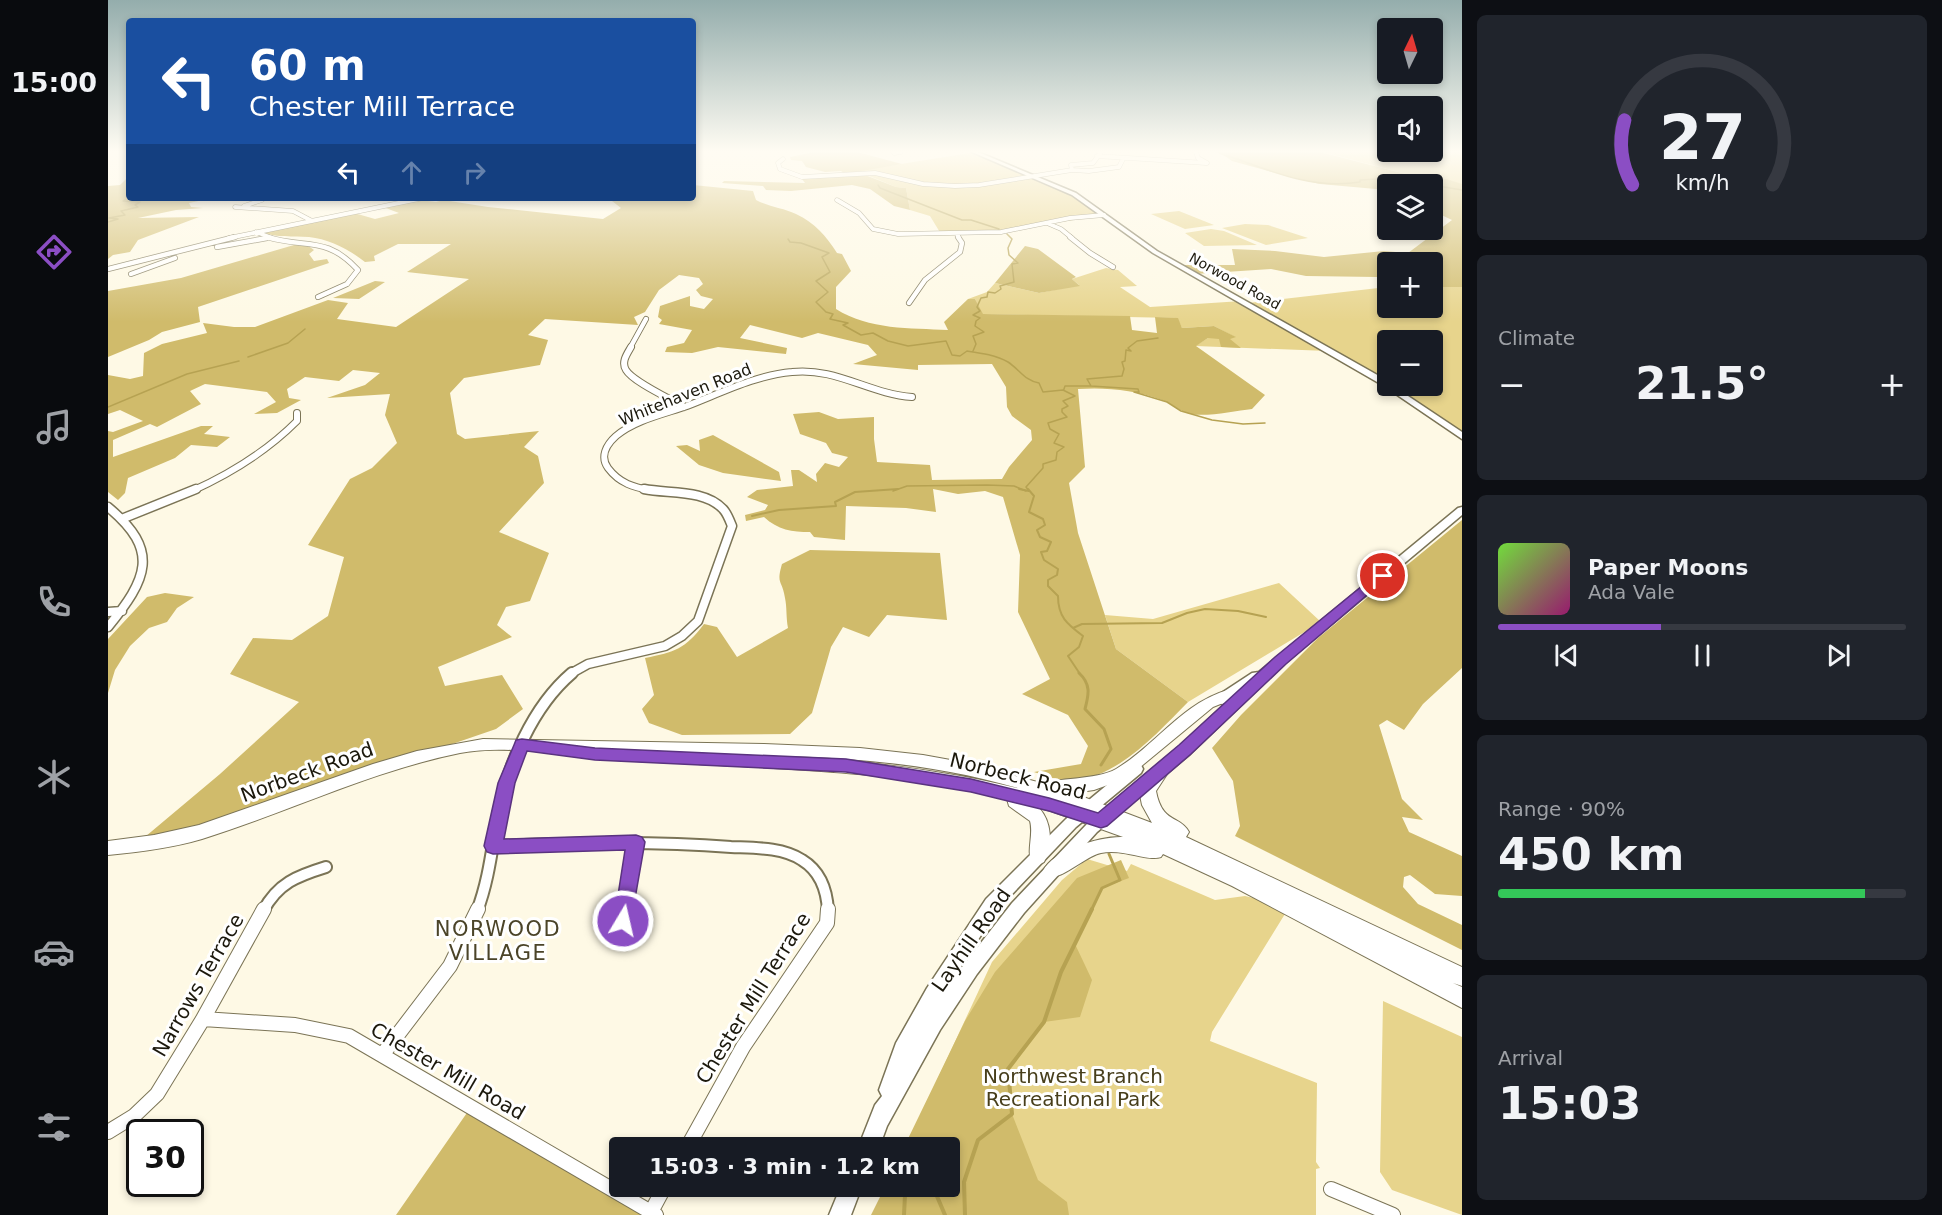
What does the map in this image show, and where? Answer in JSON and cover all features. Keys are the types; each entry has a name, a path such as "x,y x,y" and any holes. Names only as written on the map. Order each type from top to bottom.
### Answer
{"main road":[{"name":"Norwood Road","path":"1095,209 1155,252 1377,379"},
{"name":"Norwood Road","path":"1404,396 1462,436"},
{"name":"Layhill Road","path":"872,1137 903,1050 933,994 992,904 1038,857 1163,768 1240,700 1281,660 1462,510"},
{"name":"Layhill Road","path":"879,1120 933,1024 971,968 1097,813 1228,694 1281,660"},
{"path":"1008,779 1069,787 1094,784 1120,774 1208,703 1228,694"},
{"name":"Norbeck Road","path":"522,745 595,754 846,765 971,785 1097,813 1324,925 1462,998"},
{"name":"Norbeck Road","path":"108,848 133,847 204,831 394,764 467,746 522,745 836,752 926,762 1008,779 1214,856 1462,977"},
{"path":"1163,768 1147,790 1150,809 1158,819 1172,828 1352,914 1392,943"},
{"path":"971,785 1031,809 1042,829 1038,857"},
{"path":"1052,871 1089,848 1113,843 1140,846 1179,860 1277,909 1324,925"},
{"path":"840,1215 847,1197"}],"street":[{"path":"260,209 293,211 312,221"},
{"path":"108,269 255,232 371,209"},
{"path":"852,209 875,230 898,234 1001,232 1070,218 1104,215"},
{"path":"1046,223 1061,229 1088,252 1113,267"},
{"path":"255,232 267,238"},
{"path":"909,303 925,280 960,252 962,243 957,234"},
{"path":"131,274 193,252 267,238 306,241 337,249 350,259 358,270 355,277 341,287 318,297"},
{"path":"646,319 624,359 625,369 633,377 684,406"},
{"name":"Whitehaven Road","path":"522,745 555,688 576,669 607,657 658,650 688,634 698,621 732,526 730,515 723,506 703,497 634,486 616,477 604,462 606,449 618,434 634,425 765,377 800,371 827,373 882,394 912,397"},
{"path":"124,518 200,487 251,459 289,430 297,421 297,413"},
{"path":"108,507 124,518 139,536 144,559 137,586 122,611 108,627"},
{"path":"108,612 122,611"},
{"path":"383,1054 447,973 463,946 480,905 506,783 522,745"},
{"path":"623,921 636,842"},
{"name":"Chester Mill Terrace","path":"493,846 636,842 775,850 801,859 818,874 827,891 827,923 743,1047 693,1137"},
{"name":"Narrows Terrace","path":"108,1132 134,1116 157,1094 203,1019 271,896 296,876 326,867"},
{"name":"Chester Mill Road","path":"203,1019 294,1023 323,1028 349,1036 653,1214"},
{"path":"1331,1189 1393,1215"},
{"path":"653,1214 660,1197"}],"green space":[{"path":"1094,209 1104,215 1018,229 941,234 930,216 910,210"},
{"path":"1179,211 1214,225 1185,229 1151,214"},
{"path":"1245,224 1268,225 1308,238 1266,245 1222,228"},
{"path":"1211,229 1224,231 1257,245 1204,246 1185,233"},
{"path":"1462,261 1462,436 1403,396 1443,396 1443,330 1377,330 1377,379 1248,303 1377,288 1377,318 1443,318 1443,262"},
{"path":"1106,268 1118,270 1137,286 1120,287 1150,307 1242,301 1328,351 1195,346 1208,338 1235,337 1214,326 1182,328 1177,318 982,314 975,299 968,299 987,292 995,283 1039,293 1079,285 1072,279"},
{"path":"1279,583 1321,622 1188,702 1116,649 1105,615 1153,619"},
{"name":"Northwest Branch Recreational Park","path":"1087,859 1127,871 1131,864 1215,900 1245,896 1278,904 1288,909 1212,1032 1210,1041 1317,1083 1316,1162 1320,1168 1316,1169 1316,1215 882,1215 924,1197 960,1197 960,1137 911,1137 992,962 1062,880"},
{"path":"1383,1001 1462,1037 1462,1215 1392,1190 1380,1172"}],"shaded area":[{"path":"108,209 194,209 138,218 199,217 138,240 130,252 113,255 108,259"},
{"path":"388,209 504,209 603,219 620,209 786,210 814,226 837,253 842,254 851,271 836,287 836,309 862,321 890,327 948,330 944,322 968,299 975,299 983,314 1130,316 1132,330 1157,333 1155,317 1178,318 1182,328 1214,326 1236,337 1230,339 1241,348 1221,347 1219,339 1208,338 1196,346 1265,395 1252,409 1198,415 1183,411 1166,401 1141,394 1099,388 1078,389 1085,467 1069,483 1078,533 1116,649 1188,702 1133,754 1118,765 1101,773 1084,779 1066,780 1034,772 1081,764 1088,746 1068,715 1022,694 1050,679 1018,612 1020,555 1003,497 985,491 958,494 933,489 936,512 906,508 846,506 845,540 814,537 810,532 775,525 764,517 746,521 745,515 765,510 768,505 747,497 757,490 793,486 791,470 799,470 817,482 816,474 825,463 839,467 848,457 832,453 826,443 800,434 793,414 819,412 838,419 874,417 877,462 930,465 932,480 1002,479 1032,440 1031,430 1012,416 1007,407 1006,387 992,364 918,365 918,370 853,364 877,355 868,345 818,333 802,338 750,325 740,338 787,348 786,354 718,347 692,353 665,352 667,347 684,343 692,330 659,324 662,320 658,317 660,306 690,296 690,306 704,309 713,299 701,296 696,290 703,284 699,278 679,275 659,290 645,312 634,317 638,325 545,319 528,335 548,340 540,365 464,378 450,393 457,434 465,439 539,431 524,447 538,456 544,483 499,532 549,553 530,601 506,607 497,625 512,637 438,667 445,686 502,675 523,709 496,729 133,847 220,774 299,702 230,674 253,638 292,640 328,616 344,557 308,545 350,479 372,468 397,443 385,415 390,394 327,398 365,385 380,373 353,370 339,381 305,377 287,389 289,398 301,400 277,413 254,414 276,402 267,392 205,384 190,391 201,404 157,427 150,424 113,440 113,457 201,426 213,426 204,434 230,437 217,447 191,445 175,458 128,478 125,493 118,500 108,492 108,431 113,432 143,421 120,410 108,414 108,375 130,379 143,376 144,353 162,344 207,333 203,323 255,327 328,300 348,303 337,319 396,327 469,279 407,272 451,244 398,244 374,256 375,261 365,262 346,249 324,240 261,232 354,213 375,219 399,213"},
{"path":"1443,209 1462,209 1462,287 1443,287 1443,252 1409,252 1425,240 1443,240 1443,227 1452,220 1443,216"},
{"path":"294,245 307,245 314,250 309,254 314,261 327,259 329,263 198,307 200,322 162,332 108,357 108,291 181,278"},
{"path":"1025,246 1038,249 1076,277 1072,279 1080,286 1039,293 995,283"},
{"path":"1232,249 1324,257 1384,251 1396,252 1377,252 1377,277 1306,276 1271,269 1195,274 1179,265 1235,265"},
{"path":"375,281 385,282 359,299 333,298"},
{"path":"713,435 779,472 781,481 723,473 699,465 676,446 687,445 700,451 699,440"},
{"path":"1462,520 1462,668 1423,704 1404,730 1387,720 1379,725 1402,799 1423,820 1402,817 1409,832 1462,856 1462,896 1435,894 1410,875 1404,877 1403,887 1418,904 1462,925 1462,950 1235,836 1240,826 1233,781 1212,748 1241,715 1318,638"},
{"path":"810,550 940,553 947,620 887,615 869,637 843,627 831,647 812,713 790,734 682,735 649,723 642,709 654,695 645,658 679,648 691,639 704,624 717,627 737,657 788,628 780,571 782,564"},
{"path":"165,593 194,597 177,608 167,622 149,628 130,646 115,670 108,693 108,639 147,597"},
{"path":"1121,860 1129,878 1102,888 1075,944 1092,980 1080,1017 1044,1022 1008,1069 1012,1114 1038,1180 1067,1202 1069,1215 871,1215 880,1197 960,1197 960,1137 909,1137 965,1021 995,972 1077,878"},
{"path":"471,1107 609,1188 609,1197 625,1197 656,1215 396,1215"}],"waterway":[{"path":"108,222 118,219 109,218 125,215 121,211 131,209"},
{"path":"933,209 962,220 971,220 999,229"},
{"path":"973,351 976,344 973,336 984,332 975,326 976,321 980,318 973,315 980,311 977,307 981,298 987,297 988,292 995,293 1001,289 1000,286 1014,282 1012,264 1018,263 1009,255 1008,248 1012,239 1007,234"},
{"path":"788,239 790,242 801,243 829,253 822,257 830,272 816,281 828,292 816,302 826,312 833,314 830,319 848,323 843,325 861,335 873,333 888,341 908,346 946,341 952,355 960,356 967,351 999,358 1008,362 1030,380 1039,383 1043,392 1063,390 1075,396 1063,401 1068,406 1062,409 1067,417 1048,423 1050,429 1059,434 1054,443 1064,447 1057,452 1056,460 1043,464 1043,468 1026,487 1029,491 1023,490"},
{"path":"248,357 288,343 305,329"},
{"path":"1091,386 1087,379 1122,376 1124,369 1122,362 1125,361 1126,350 1131,351 1128,348 1137,341 1158,338"},
{"path":"108,407 187,374 239,361"},
{"path":"1064,389 1065,386 1091,386"},
{"path":"1091,386 1138,389 1139,392 1134,392 1167,402 1181,411 1212,420 1243,424 1265,423"},
{"path":"893,491 907,486 987,485 1014,486 1023,490"},
{"path":"752,516 779,510 836,506 835,502 855,492 898,489"},
{"path":"1019,489 1023,490"},
{"path":"1028,489 1034,496 1029,512 1043,519 1045,525 1037,530 1040,537 1051,542 1047,551 1041,552 1044,560 1058,569 1057,575 1048,580 1048,586 1058,596 1062,615 1072,628 1083,636 1079,647 1068,656 1080,674"},
{"path":"1073,628 1082,624 1162,623 1205,609 1238,611 1266,617"},
{"path":"1079,673 1086,681 1088,690 1085,709 1104,729 1111,749 1101,765"},
{"path":"1091,911 1102,888 1120,880 1109,854"},
{"path":"965,1215 964,1182 978,1140 1012,1114 1008,1069 1044,1022 1061,972 1092,909"},
{"path":"904,1215 905,1195 936,1194 945,1215"}],"district":[{"name":"NORWOOD VILLAGE","path":"498,941"}],"route":[{"path":"623,921 636,842 493,846 506,783 522,745 595,754 846,765 971,785 1101,821 1185,750 1281,660 1383,576"}]}
